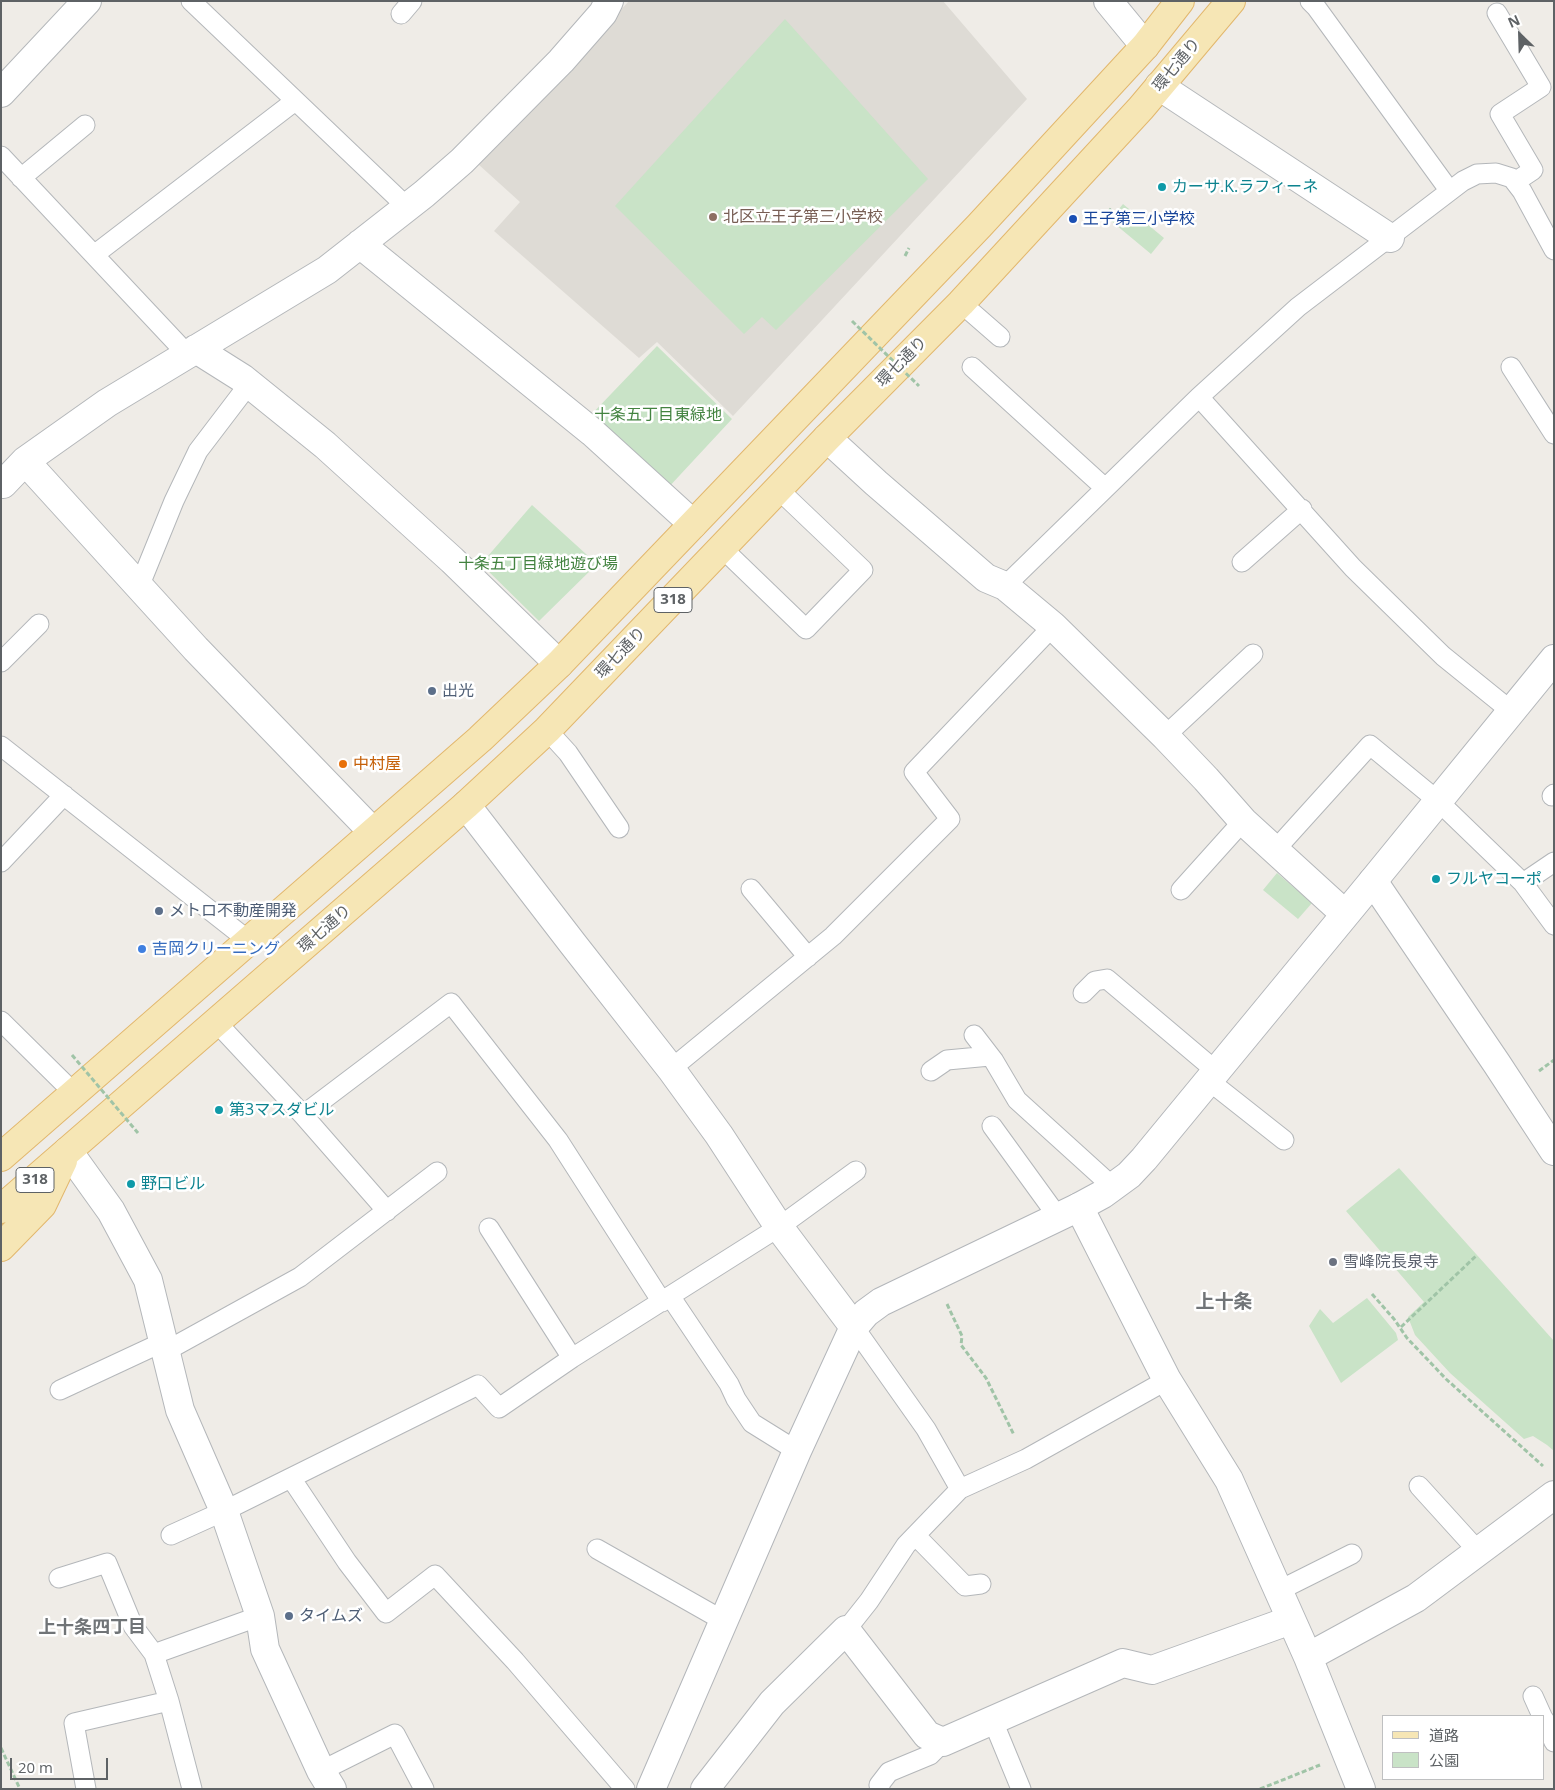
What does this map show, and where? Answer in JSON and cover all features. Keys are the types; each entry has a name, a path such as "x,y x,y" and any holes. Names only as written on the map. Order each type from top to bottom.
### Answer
{"main road":[{"name":"318","path":"1,1157 480,739 559,664 978,226 1146,46 1180,1"},
{"name":"環七通り","path":"1,1209 466,805 547,730 826,438 961,302 1141,108 1231,1"},
{"path":"1,1145 34,1128"},
{"path":"1,1247 42,1205 68,1151"}],"street":[{"path":"1,92 87,1"},
{"path":"2,484 25,461 107,403 327,270 407,207 462,161 554,68 603,13 609,1"},
{"path":"1108,1 1146,46"},
{"path":"1159,86 1390,238"},
{"path":"360,244 592,432 693,524"},
{"path":"191,352 249,384 325,445 452,560 559,664"},
{"path":"826,438 986,578 1005,586 1052,626 1165,736 1243,821 1345,914"},
{"path":"25,461 196,649 373,832"},
{"path":"651,1789 797,1451 854,1326 866,1313 881,1302 1068,1212 1113,1188 1144,1159 1554,659"},
{"path":"466,805 671,1069 719,1135 780,1227 854,1326"},
{"path":"1373,881 1554,1151"},
{"path":"68,1151 111,1211 148,1280 180,1410 224,1511 260,1616 265,1649 327,1780"},
{"path":"1068,1212 1167,1380 1229,1480 1308,1657 1361,1789"},
{"path":"1308,1657 1416,1598 1478,1551 1551,1483"},
{"path":"705,1789 772,1703 846,1630 927,1735 943,1742 1123,1663 1152,1670 1291,1620"}],"lane":[{"path":"191,1 407,207"},
{"path":"1310,1 1449,190"},
{"path":"1497,13 1541,87 1500,114 1533,170 1515,182"},
{"path":"94,255 295,101"},
{"path":"21,178 85,125"},
{"path":"1,156 94,255 191,352"},
{"path":"1005,586 1199,396 1298,307 1390,238 1449,190 1477,174 1496,173 1512,178 1522,191 1554,250"},
{"path":"961,302 1000,337"},
{"path":"972,367 1105,488"},
{"path":"1511,367 1554,434"},
{"path":"139,587 174,500 198,451 249,384"},
{"path":"1199,396 1353,568 1444,656 1511,712"},
{"path":"722,548 806,629 863,570 778,489"},
{"path":"1242,562 1302,510"},
{"path":"1,662 39,624"},
{"path":"671,1069 833,936 950,819 914,772 1052,626"},
{"path":"1165,736 1253,654"},
{"path":"547,730 568,753 619,828"},
{"path":"1276,850 1370,745 1438,801 1523,883 1554,926"},
{"path":"1,746 249,941"},
{"path":"1,862 64,795"},
{"path":"1181,890 1243,821"},
{"path":"1523,883 1554,862"},
{"path":"750,889 808,957"},
{"path":"1083,993 1095,981 1108,979 1284,1140"},
{"path":"303,1115 451,1003 558,1140 666,1299 729,1384 736,1399 752,1423 797,1451"},
{"path":"1,1021 74,1093"},
{"path":"217,1023 303,1115 387,1211"},
{"path":"974,1035 1018,1100 1113,1188"},
{"path":"931,1071 947,1060 990,1056"},
{"path":"992,1126 1068,1212"},
{"path":"171,1535 224,1511 478,1385 499,1408 572,1358 780,1227 856,1171"},
{"path":"60,1390 164,1347 300,1277 437,1172"},
{"path":"489,1228 572,1358"},
{"path":"854,1326 926,1429 960,1489"},
{"path":"846,1630 869,1601 906,1545 960,1489 1026,1459 1167,1380"},
{"path":"291,1478 347,1562 386,1613 435,1575 515,1661 624,1789"},
{"path":"1419,1486 1478,1551"},
{"path":"916,1536 965,1586 981,1584"},
{"path":"597,1549 724,1621"},
{"path":"1278,1591 1352,1554"},
{"path":"59,1578 107,1563 133,1626 154,1654 192,1789"},
{"path":"154,1654 260,1616"},
{"path":"1533,1696 1542,1715"},
{"path":"86,1789 74,1723 169,1702"},
{"path":"993,1721 1021,1789"},
{"path":"1545,1722 1554,1742"},
{"path":"327,1780 396,1734 424,1789"},
{"path":"880,1789 879,1785 889,1772 930,1755 943,1742"}],"path":[{"path":"1109,209 1115,214"},
{"path":"852,321 919,386"},
{"path":"72,1055 138,1133"},
{"path":"1401,1328 1477,1255"},
{"path":"934,1277 962,1336 961,1345 986,1378 1026,1459"},
{"path":"1372,1294 1401,1328 1407,1338 1446,1379 1520,1447 1537,1459 1551,1483"},
{"path":"1,1748 20,1789"},
{"path":"1260,1789 1347,1754"}],"shaded area":[{"name":"北区立王子第三小学校","path":"629,1 943,1 1027,99 733,416 657,342 639,358 494,231 520,202 478,164"}],"green space":[{"path":"785,19 928,179 776,330 762,317 744,334 615,206"},
{"path":"1123,204 1164,238 1151,254 1110,220"},
{"name":"十条五丁目東緑地","path":"657,346 732,419 667,489 589,417"},
{"name":"十条五丁目緑地遊び場","path":"532,505 597,564 539,621 481,564"},
{"path":"1277,873 1312,903 1298,919 1263,890"},
{"path":"1399,1168 1554,1341 1554,1451 1533,1436 1524,1439 1450,1373 1415,1335 1408,1317 1424,1302 1346,1211"},
{"path":"1367,1298 1396,1333 1398,1340 1341,1383 1309,1326 1320,1309 1333,1323"}],"place":[{"name":"カーサ.K.ラフィーネ","path":"1162,187"},
{"name":"北区立王子第三小学校","path":"713,217"},
{"name":"王子第三小学校","path":"1073,219"},
{"name":"出光","path":"432,691"},
{"name":"中村屋","path":"343,764"},
{"name":"フルヤコーポ","path":"1436,879"},
{"name":"メトロ不動産開発","path":"159,911"},
{"name":"吉岡クリーニング","path":"142,949"},
{"name":"第3マスダビル","path":"219,1110"},
{"name":"野口ビル","path":"131,1184"},
{"name":"雪峰院長泉寺","path":"1333,1262"},
{"name":"タイムズ","path":"289,1616"}],"district":[{"name":"上十条","path":"1224,1303"},
{"name":"上十条四丁目","path":"92,1628"}]}
